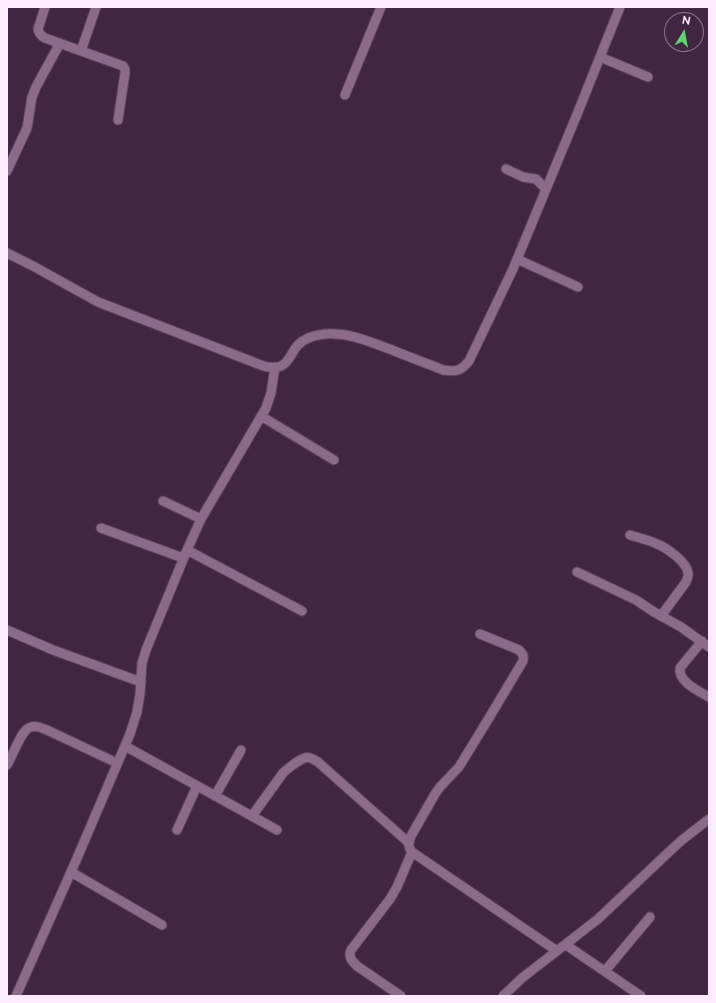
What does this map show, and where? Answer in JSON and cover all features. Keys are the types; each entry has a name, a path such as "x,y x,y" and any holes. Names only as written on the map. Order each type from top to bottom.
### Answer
{"street":[{"path":"45,7 39,24 38,32 41,36 119,64 125,69 118,120"},
{"path":"81,50 96,7"},
{"path":"345,95 381,7"},
{"path":"7,253 98,302 267,367 282,366 287,362 298,346 305,340 324,334 335,334 361,338 443,370 451,372 458,370 464,367 469,361 517,259 620,7"},
{"path":"7,171 27,128 32,97 36,87 60,43"},
{"path":"600,57 648,77"},
{"path":"506,169 520,176 536,179 546,189"},
{"path":"517,259 578,287"},
{"path":"16,996 130,734 137,712 142,663 185,554 201,519 266,408 271,393 275,367"},
{"path":"261,416 334,460"},
{"path":"163,501 201,519"},
{"path":"101,528 185,554 302,611"},
{"path":"630,535 665,548 685,564 688,572 686,582 661,616"},
{"path":"577,572 636,600 681,627 705,644 680,668 680,672 684,681 709,697"},
{"path":"7,630 53,650 141,682"},
{"path":"401,996 357,966 351,960 350,954 351,950 390,899 397,887 410,848 411,836 435,794 459,767 490,718 523,661 523,654 519,650 480,634"},
{"path":"7,765 24,731 30,727 38,726 117,763"},
{"path":"125,746 277,830"},
{"path":"215,796 241,750"},
{"path":"252,816 283,773 306,758 311,758 318,762 410,848 557,951"},
{"path":"177,830 197,786"},
{"path":"503,996 522,978 598,919 670,850 707,823"},
{"path":"71,872 162,925"},
{"path":"604,971 650,917"},
{"path":"566,945 641,996"}]}
